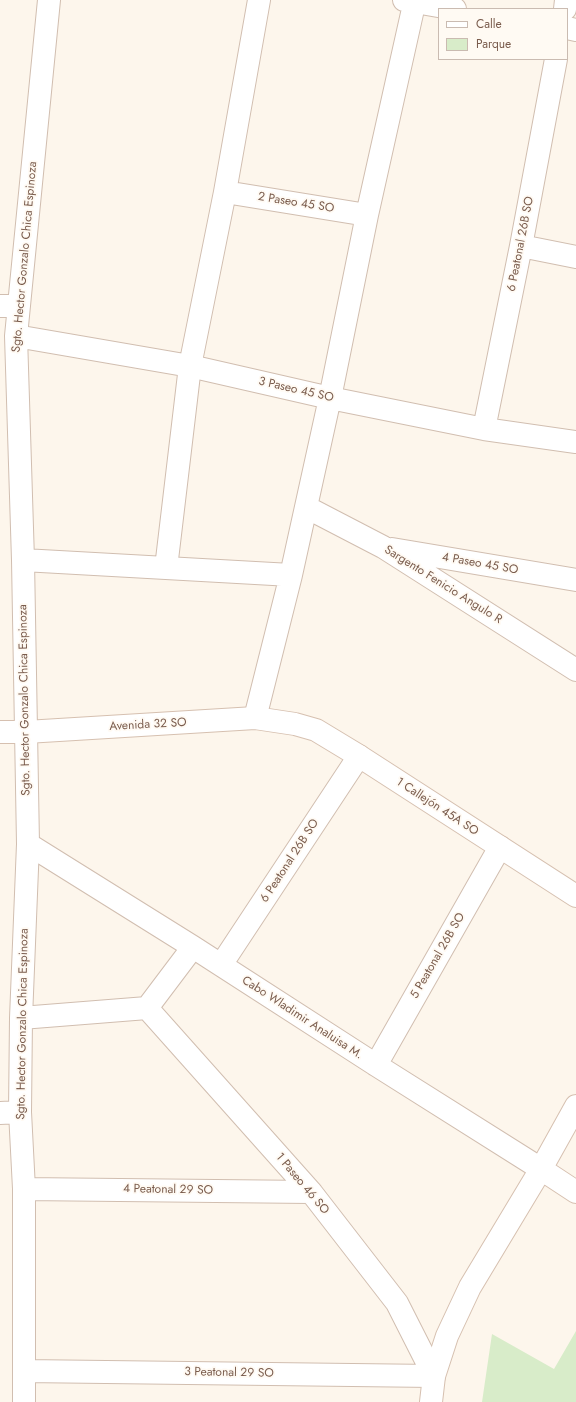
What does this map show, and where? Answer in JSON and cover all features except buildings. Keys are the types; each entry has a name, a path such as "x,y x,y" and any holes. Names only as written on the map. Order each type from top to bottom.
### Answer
{"street":[{"name":"Sgto. Hector Gonzalo Chica Espinoza","path":"24,1402 24,1189 10,1112 21,1018 28,844 23,560 16,336 10,306 49,0"},
{"path":"166,568 190,366 225,192 259,0"},
{"path":"255,718 291,575 330,398 411,1 450,8"},
{"name":"6 Peatonal 26B SO","path":"484,429 521,246 556,60"},
{"name":"2 Paseo 45 SO","path":"225,192 367,215"},
{"path":"521,246 576,257"},
{"name":"3 Paseo 45 SO","path":"16,336 190,366 330,398 484,429 576,442"},
{"name":"Sargento Fenicio Angulo R","path":"306,507 383,547 576,670"},
{"name":"4 Paseo 45 SO","path":"383,547 576,580"},
{"path":"23,560 291,575"},
{"name":"Avenida 32 SO","path":"0,732 26,732 255,718 295,724"},
{"name":"1 Callejón 45A SO","path":"295,724 316,730 359,756 576,896"},
{"name":"6 Peatonal 26B SO","path":"221,966 359,756"},
{"name":"Cabo Wladimir Analuisa M.","path":"28,844 193,947 576,1192"},
{"name":"5 Peatonal 26B SO","path":"376,1065 500,847"},
{"path":"21,1018 147,1008 193,947"},
{"name":"1 Paseo 46 SO","path":"147,1008 311,1192 397,1303 434,1376"},
{"path":"431,1402 434,1376 447,1336 470,1287 541,1170 576,1106"},
{"name":"4 Peatonal 29 SO","path":"24,1189 311,1192"},
{"name":"3 Peatonal 29 SO","path":"24,1371 434,1376"}],"green space":[{"path":"576,1331 576,1402 482,1402 492,1334 554,1369"}]}
